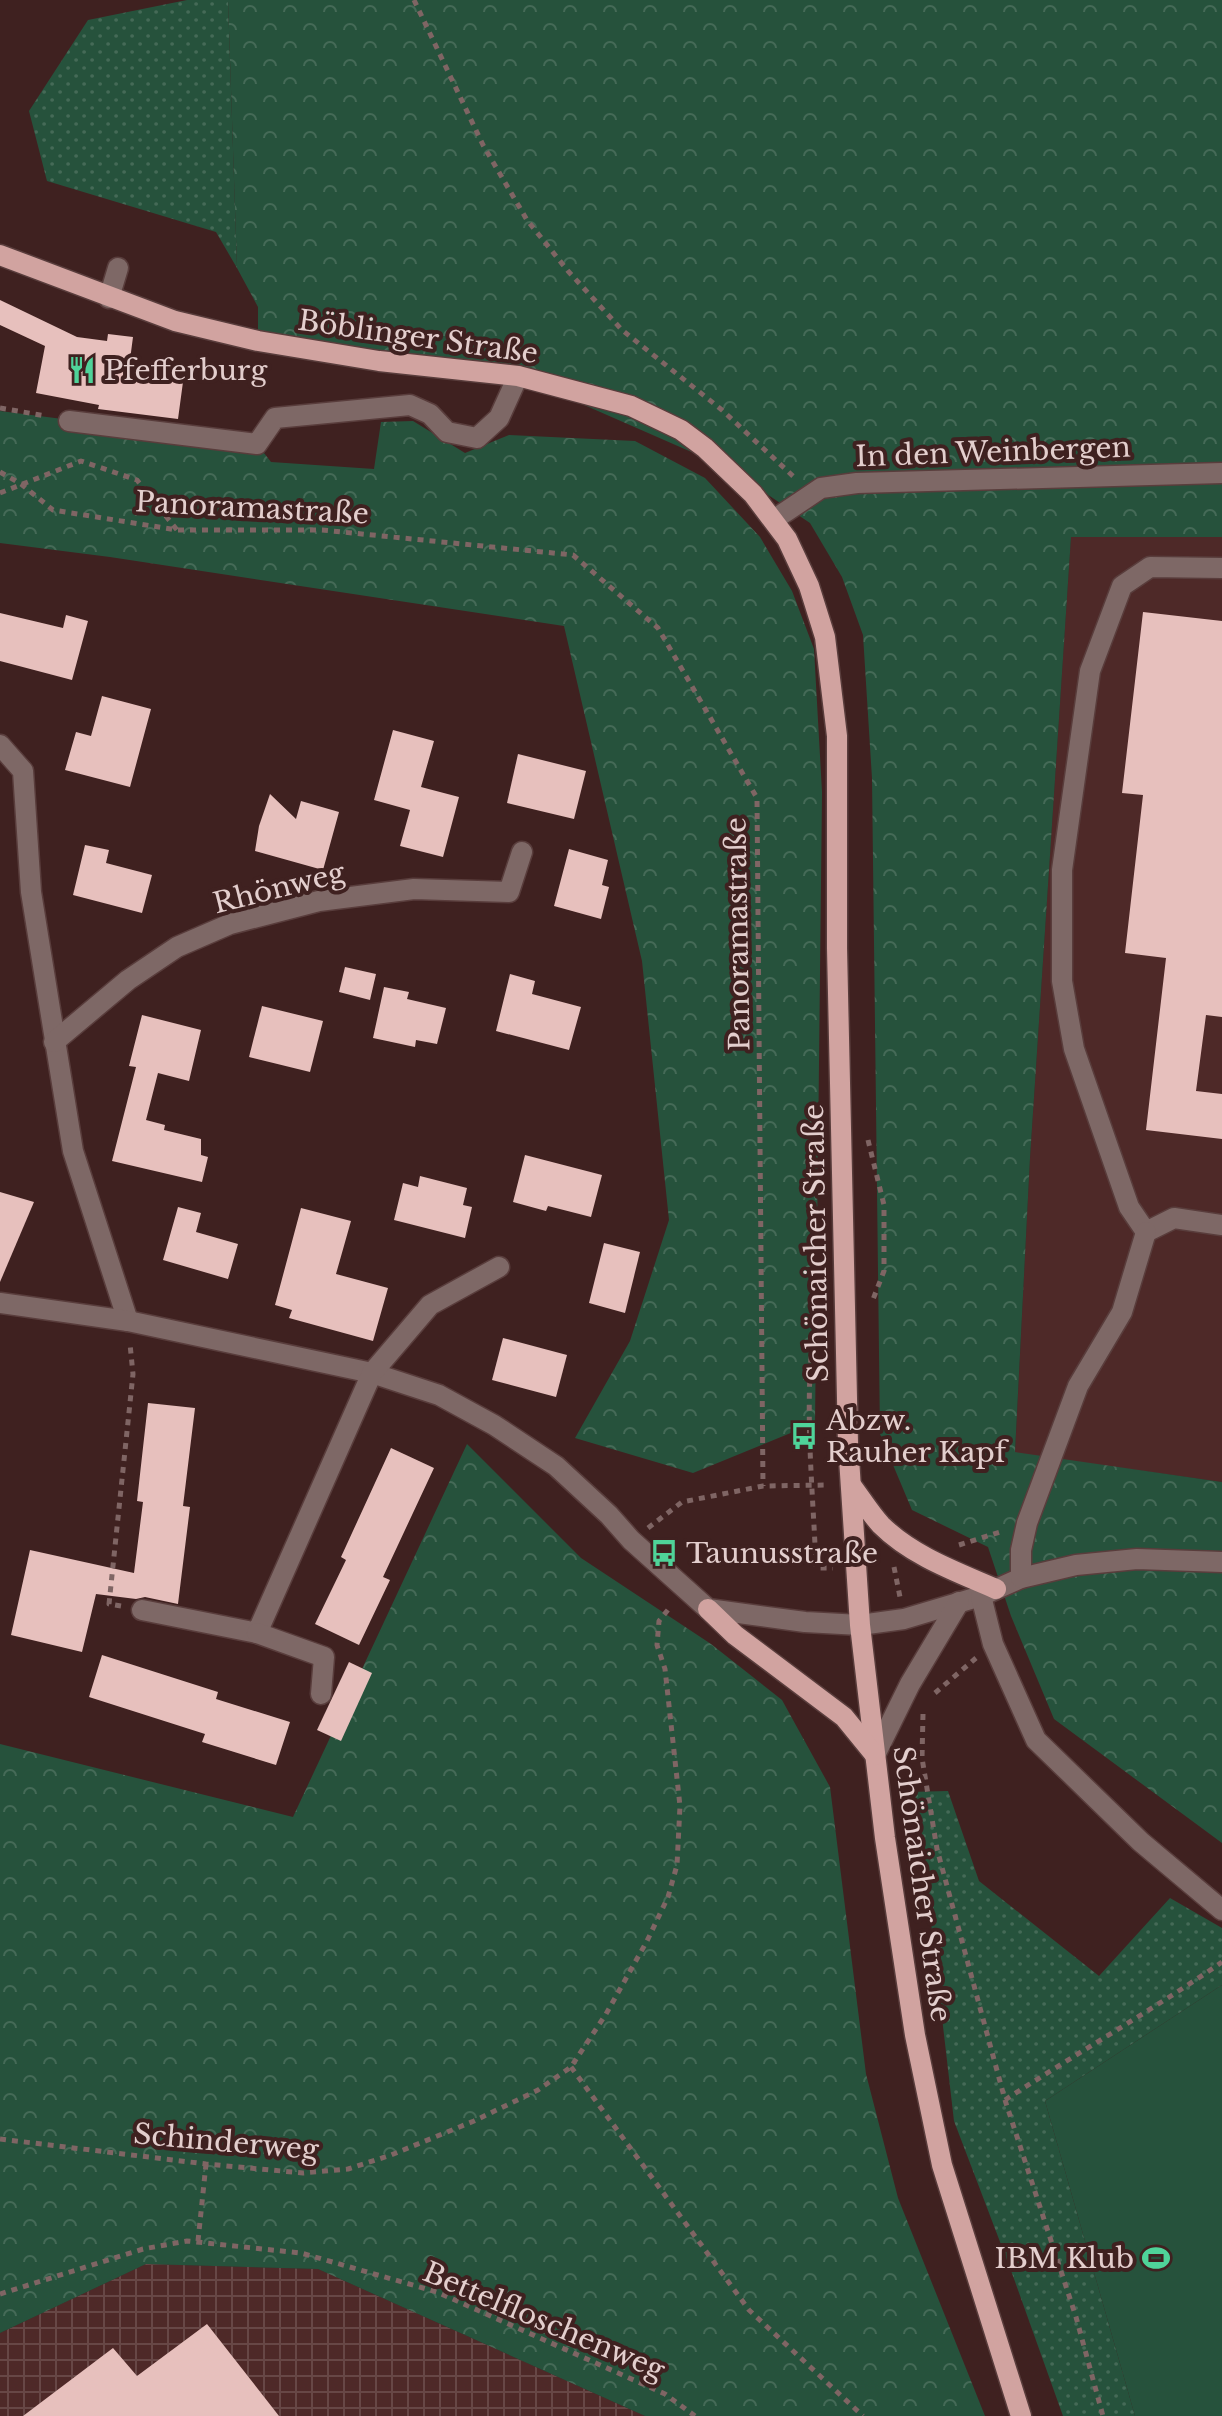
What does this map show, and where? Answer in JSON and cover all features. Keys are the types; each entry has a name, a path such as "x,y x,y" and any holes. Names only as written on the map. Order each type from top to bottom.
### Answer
{"main road":[{"name":"Böblinger Straße","path":"0,255 175,321 258,341 379,361 518,376 631,406 681,430 783,512 787,539"},
{"name":"Schönaicher Straße","path":"787,539 809,586 825,637 837,736 837,948 851,1485 860,1625 875,1755 904,1967 939,2150 1021,2416"},
{"path":"851,1485 880,1523 899,1540 989,1592"},
{"path":"708,1609 735,1635 844,1717 875,1755"}],"street":[{"path":"109,298 118,268"},
{"path":"69,421 257,444 275,418 410,405 430,414 447,432 477,438 499,418 518,376"},
{"name":"In den Weinbergen","path":"783,512 821,488 857,483 1222,473"},
{"path":"1146,1232 1129,1207 1074,1049 1062,981 1062,870 1090,671 1122,586 1150,567 1222,568"},
{"path":"0,745 23,771 31,892 73,1151 128,1321"},
{"name":"Rhönweg","path":"54,1042 128,980 177,947 230,924 319,901 414,889 509,892 522,852"},
{"path":"1021,1578 1021,1550 1027,1523 1078,1386 1122,1312 1146,1232 1174,1218 1222,1225"},
{"path":"257,1633 372,1373 430,1305 499,1267"},
{"path":"0,1303 128,1321 372,1373 439,1395 494,1425 556,1466 631,1540 708,1609 805,1622 860,1625 904,1619 989,1592 1021,1578 1076,1565 1137,1559 1222,1562"},
{"path":"989,1592 993,1644 1036,1740 1141,1842 1222,1910"},
{"path":"875,1755 910,1684 959,1602"},
{"path":"142,1610 257,1633 324,1657 321,1694"}],"path":[{"path":"414,0 483,145 527,220 622,330 722,410 795,477 809,494"},
{"path":"0,408 69,421"},
{"path":"0,493 81,461 137,480 177,530"},
{"name":"Panoramastraße","path":"0,472 21,484 53,510 177,530 322,530 573,555 658,628 757,798 763,1486"},
{"path":"631,1540 682,1502 763,1486 813,1486 809,1408 815,1321"},
{"path":"133,1374 109,1604 142,1610"},
{"path":"951,1545 962,1545 1027,1523"},
{"path":"684,1588 659,1621 657,1645 665,1669 680,1806 677,1865 668,1897 647,1941 606,2014 571,2067 749,2310 863,2416"},
{"path":"934,1694 993,1644"},
{"path":"924,1706 922,1758 937,1849 1005,2100 1076,2317 1103,2416"},
{"path":"1005,2100 1161,2004 1222,1962"},
{"name":"Schinderweg","path":"0,2139 303,2173 348,2169 474,2121 538,2090 571,2067"},
{"path":"198,2241 206,2164"},
{"name":"Bettelfloschenweg","path":"0,2294 143,2249 187,2241 301,2253 437,2292 665,2394 695,2416"}],"shaded area":[{"path":"1071,536 1222,537 1222,1482 1015,1453 1030,1158"},
{"path":"146,2264 318,2269 645,2416 0,2416 0,2333"}],"green space":[{"path":"187,0 228,0 237,268 216,232 47,181 29,111 88,20"},
{"path":"228,0 1222,0 1222,537 1071,537 1030,1158 1015,1452 1222,1482 1222,1843 1054,1719 1011,1616 988,1547 912,1510 880,1434 872,778 863,635 842,577 810,523 728,468 518,376 258,341 258,307 237,268"},
{"path":"0,411 257,444 271,462 374,469 381,422 413,421 465,453 509,435 635,441 705,478 760,537 792,591 814,649 822,792 815,1423 693,1473 575,1438 630,1341 669,1220 642,961 564,626 0,543"},
{"path":"467,1444 581,1558 711,1644 782,1700 830,1787 866,2074 898,2198 985,2416 645,2416 318,2269 146,2264 0,2333 0,1744 293,1817"},
{"path":"948,1791 979,1881 1099,1976 1170,1898 1222,1928 1222,1985 1045,2101 1135,2416 1063,2416 954,2121 930,1914 908,1792"},
{"name":"IBM Klub","path":"1222,1985 1222,2416 1135,2416 1045,2101"}],"building":[{"path":"0,300 77,337 107,341 108,334 133,337 128,375 183,382 178,419 98,409 99,405 36,393 45,346 0,325"},
{"path":"1143,612 1222,621 1222,1017 1206,1015 1196,1091 1222,1094 1222,1139 1146,1130 1166,958 1125,953 1143,795 1122,793"},
{"path":"0,613 63,628 66,615 88,621 72,680 0,661"},
{"path":"102,696 151,709 130,787 65,770 76,732 91,736"},
{"path":"393,730 434,741 421,787 459,797 443,857 400,846 410,810 374,800"},
{"path":"518,754 586,771 574,819 507,803"},
{"path":"270,794 296,819 301,801 339,812 323,870 255,851 259,826"},
{"path":"85,845 109,850 106,863 152,875 142,913 73,895"},
{"path":"569,849 608,860 602,885 609,887 601,919 554,906"},
{"path":"345,967 376,974 370,1000 339,992"},
{"path":"510,974 535,981 532,994 581,1007 569,1050 496,1031"},
{"path":"384,987 409,992 407,999 446,1008 437,1044 416,1040 415,1047 373,1038"},
{"path":"262,1006 323,1021 310,1072 249,1057"},
{"path":"142,1015 201,1030 189,1081 158,1073 146,1120 165,1125 164,1130 201,1139 201,1155 208,1157 202,1182 112,1161 136,1067 129,1066"},
{"path":"525,1155 602,1175 591,1217 548,1206 546,1211 513,1202"},
{"path":"420,1176 467,1188 463,1205 472,1207 465,1238 394,1220 403,1183 418,1187"},
{"path":"0,1192 34,1202 0,1282"},
{"path":"178,1207 201,1213 196,1232 238,1244 228,1279 163,1260"},
{"path":"301,1208 351,1221 336,1274 388,1288 373,1341 289,1318 292,1310 275,1305"},
{"path":"604,1243 640,1252 625,1313 589,1303"},
{"path":"503,1338 567,1355 556,1397 492,1380"},
{"path":"148,1403 195,1408 183,1506 190,1507 178,1604 145,1597 136,1599 96,1594 82,1652 11,1635 30,1550 134,1573 143,1502 137,1501"},
{"path":"391,1448 434,1468 383,1577 390,1580 359,1645 315,1624 346,1560 341,1557"},
{"path":"102,1655 218,1692 216,1699 290,1722 276,1765 202,1742 205,1734 89,1697"},
{"path":"349,1662 372,1673 341,1741 317,1730"},
{"path":"207,2324 279,2416 23,2416 113,2348 137,2376"}],"place":[{"name":"Pfefferburg","path":"82,370"},
{"name":"Abzw. Rauher Kapf","path":"804,1436"},
{"name":"Taunusstraße","path":"664,1553"},
{"name":"IBM Klub","path":"1156,2258"}]}
